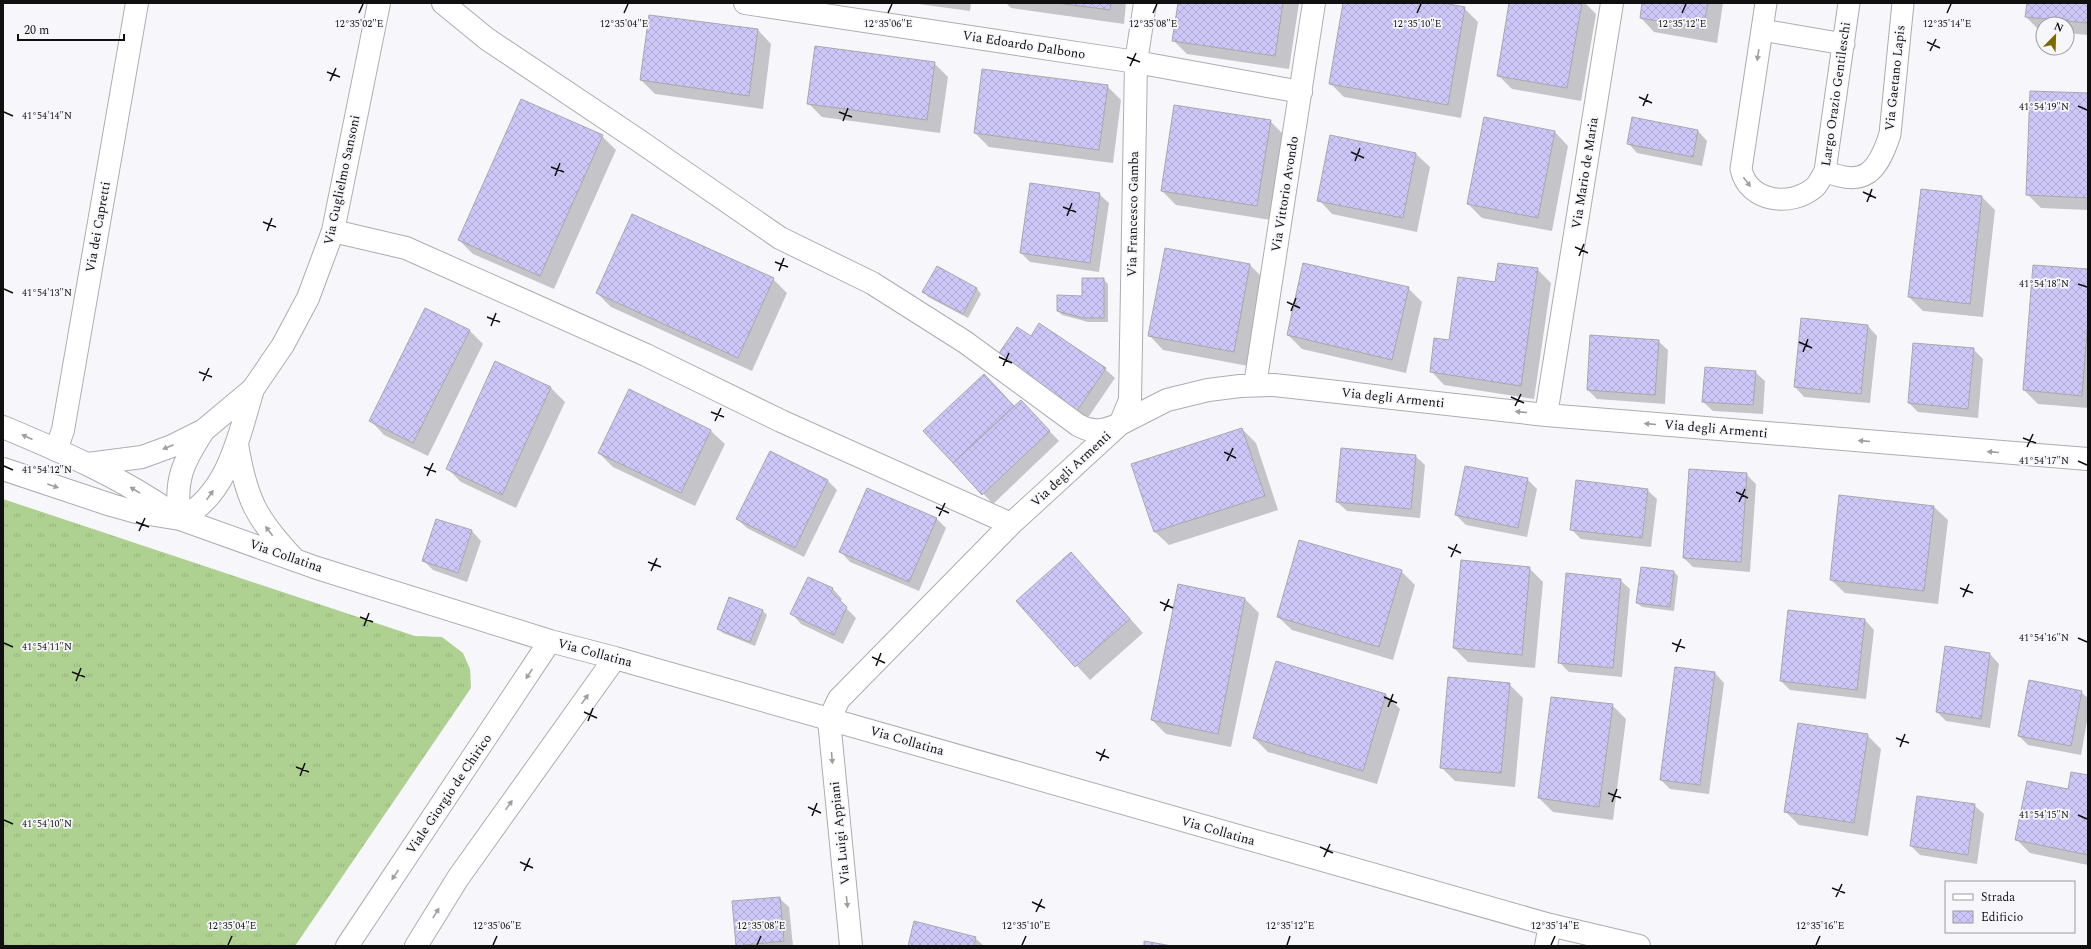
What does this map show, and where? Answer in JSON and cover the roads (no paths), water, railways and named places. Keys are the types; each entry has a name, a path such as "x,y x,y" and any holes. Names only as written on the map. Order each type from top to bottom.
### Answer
{"street":[{"name":"Via dei Capretti","path":"56,450 63,430 137,3"},
{"name":"Via Guglielmo Sansoni","path":"253,389 300,315 333,231 378,3"},
{"path":"443,3 487,39 635,138 780,238 872,283 965,342 1078,425 1092,431 1120,424"},
{"name":"Via Edoardo Dalbono","path":"745,3 1136,62 1301,92"},
{"name":"Via Francesco Gamba","path":"1120,424 1130,400 1131,385 1136,62 1145,3"},
{"name":"Via Vittorio Avondo","path":"1255,385 1314,3"},
{"name":"Via Mario de Maria","path":"1546,415 1612,3"},
{"path":"333,231 406,248 646,355 781,422 1011,524"},
{"name":"Via degli Armenti","path":"830,720 839,699 845,692 1011,524 1120,424 1153,406 1179,396 1213,389 1255,385 1291,387 1546,415 2088,459"},
{"path":"88,464 142,457 172,446 204,430 253,389"},
{"path":"204,430 193,447 181,472 177,493 180,519 194,512 208,499 221,478 237,444 253,389"},
{"name":"Via Collatina","path":"3,427 88,464 133,488 180,519"},
{"path":"237,444 246,491 258,516 295,560"},
{"name":"Via Collatina","path":"3,469 111,505 136,512 180,519 295,560 550,641 615,658 1550,925 1639,946"},
{"name":"Viale Giorgio de Chirico","path":"347,946 550,641"},
{"path":"416,946 458,878 615,658"},
{"name":"Via Luigi Appiani","path":"830,720 852,946"},
{"path":"1546,946 1550,925"}],"lane":[{"name":"Largo Orazio Gentileschi","path":"1766,3 1742,162 1743,180 1760,195 1772,199 1786,200 1815,187 1825,171 1849,3"},
{"name":"Via Gaetano Lapis","path":"1825,171 1840,178 1864,177 1875,168 1886,146 1890,134 1903,3"},
{"path":"1762,30 1844,44"}]}
